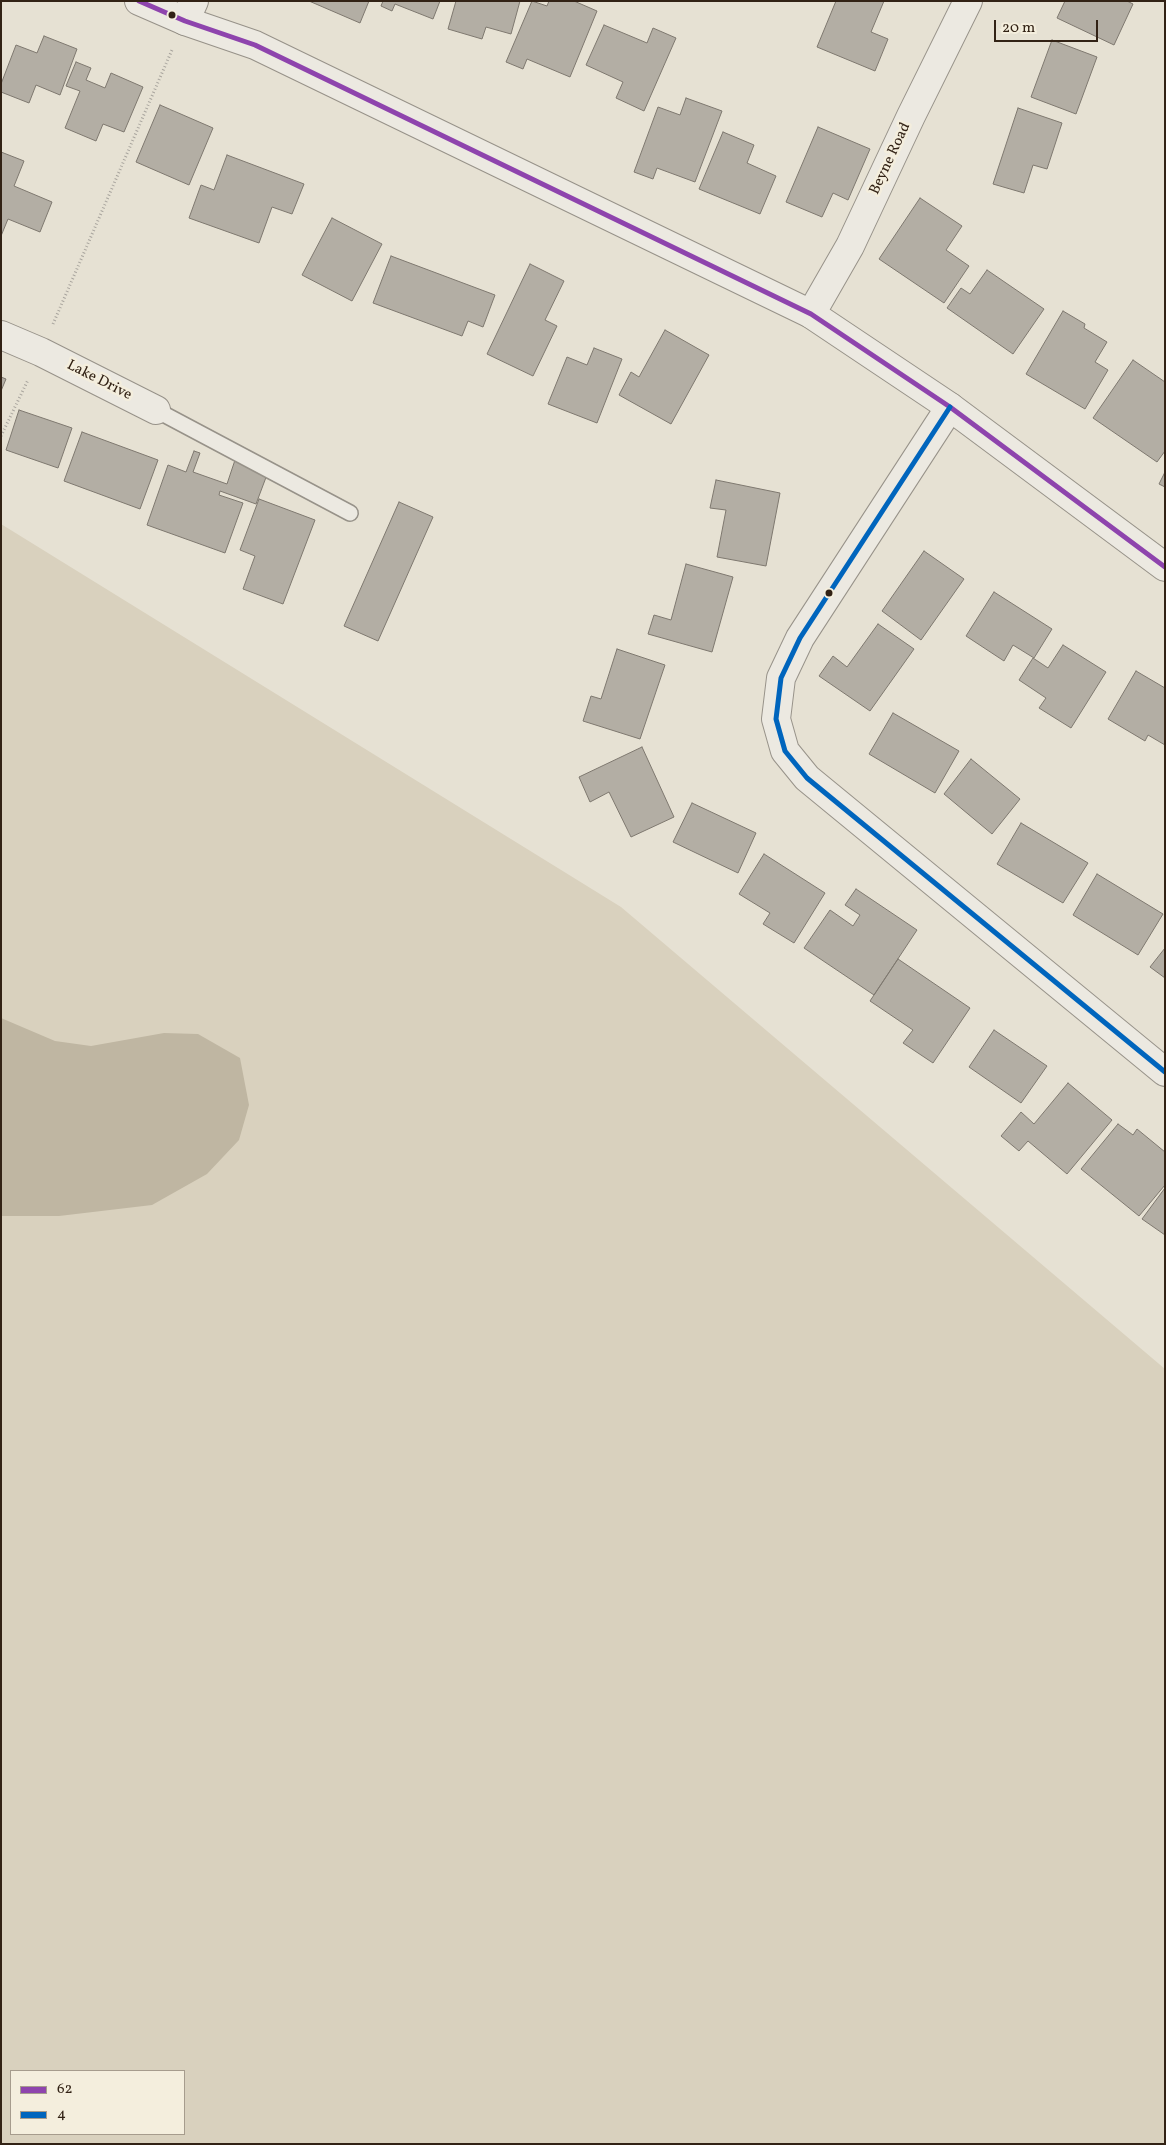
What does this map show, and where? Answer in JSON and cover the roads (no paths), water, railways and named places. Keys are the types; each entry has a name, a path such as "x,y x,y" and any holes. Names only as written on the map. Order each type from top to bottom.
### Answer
{"street":[{"path":"139,1 189,11 255,45 811,314 950,407 1165,567"},
{"name":"Beyne Road","path":"811,314 850,246 968,1"},
{"name":"Lake Drive","path":"1,336 41,352 156,410"},
{"path":"950,407 800,638 781,678 776,719 785,751 807,778 1165,1072"}],"lane":[{"path":"156,410 350,513"}]}
